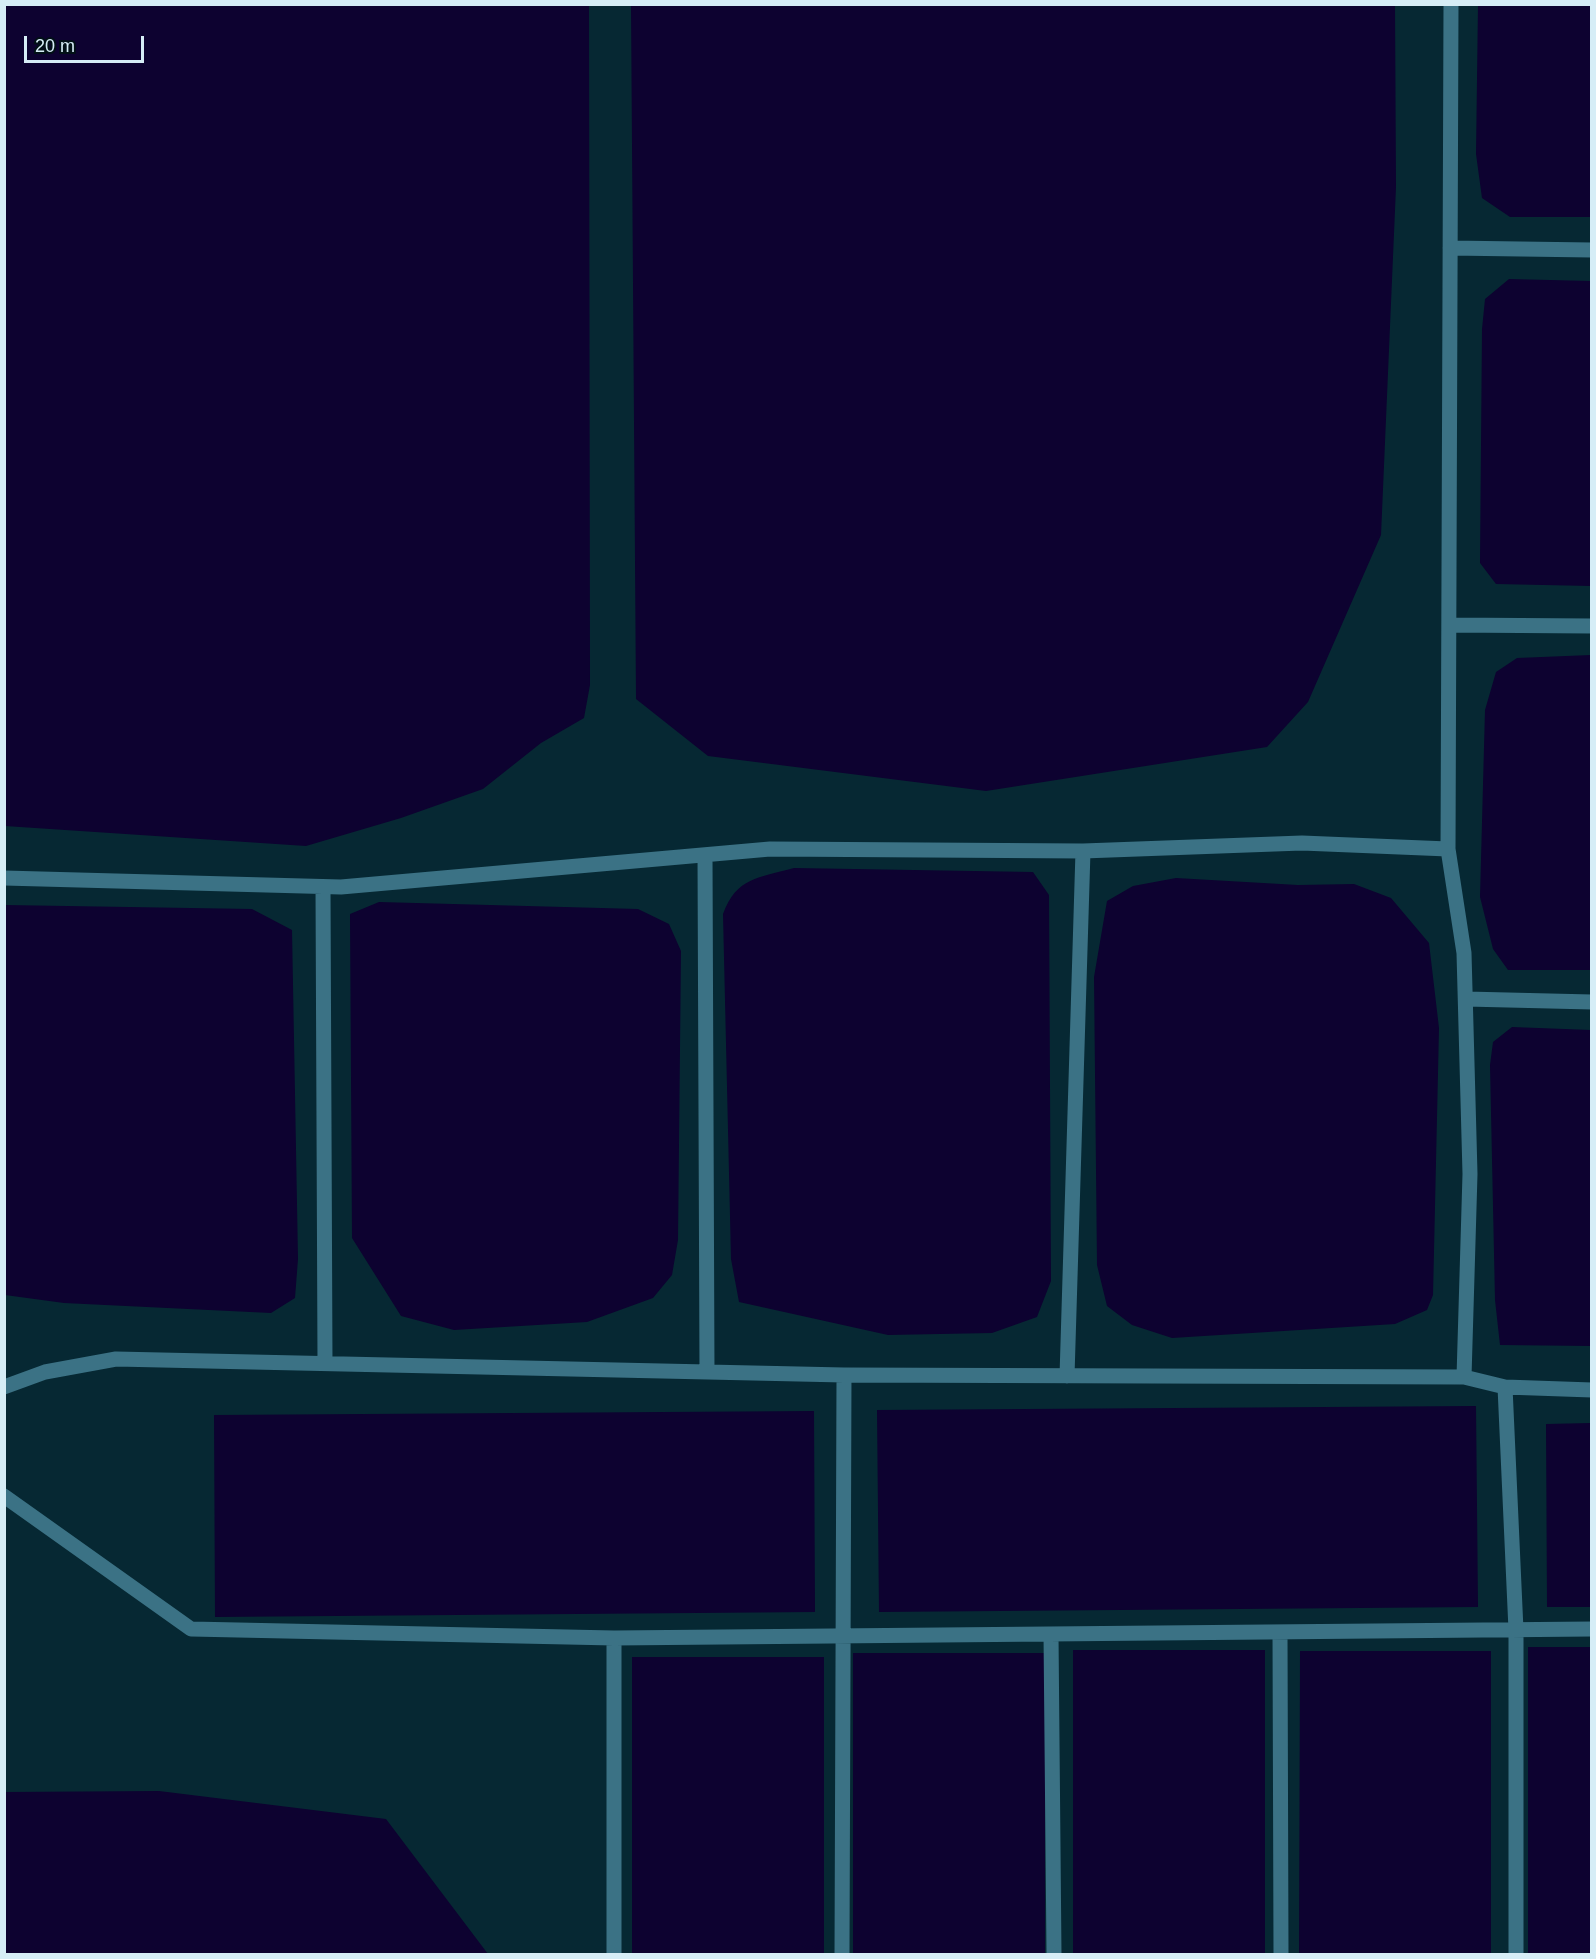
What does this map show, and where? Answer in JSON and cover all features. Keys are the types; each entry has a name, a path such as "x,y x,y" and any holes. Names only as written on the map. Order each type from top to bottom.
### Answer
{"lane":[{"path":"1451,4 1448,849 1464,953 1466,999 1470,1174 1464,1377"},
{"path":"1450,248 1592,250"},
{"path":"1449,625 1592,626"},
{"path":"4,878 323,887 770,849 1083,851 1302,843 1448,849"},
{"path":"1067,1376 1083,851"},
{"path":"705,855 707,1372"},
{"path":"323,887 326,1363"},
{"path":"1466,999 1592,1002"},
{"path":"4,1387 45,1372 116,1359 844,1375 1464,1377 1505,1388 1592,1390"},
{"path":"842,1954 844,1375"},
{"path":"1505,1388 1516,1630 1516,1954"},
{"path":"4,1496 191,1629 614,1638 1592,1629"},
{"path":"1280,1632 1281,1954"},
{"path":"1051,1634 1054,1954"},
{"path":"614,1638 614,1954"}],"shaded area":[{"path":"4,5 589,5 590,685 584,718 541,743 483,789 401,818 306,846 5,826"},
{"path":"631,5 1395,5 1396,187 1381,535 1308,702 1267,747 986,791 708,756 636,699"},
{"path":"1478,5 1591,5 1591,217 1510,217 1482,198 1476,154"},
{"path":"1509,279 1591,281 1591,586 1496,584 1480,563 1482,329 1485,299"},
{"path":"1591,655 1591,970 1508,970 1493,949 1480,897 1485,710 1496,672 1517,658"},
{"path":"794,868 1033,872 1049,895 1051,1281 1037,1317 992,1333 888,1335 739,1302 731,1259 723,914 735,893 742,886 759,877"},
{"path":"1176,878 1298,885 1354,884 1391,898 1429,943 1439,1028 1433,1295 1427,1310 1395,1324 1172,1338 1132,1325 1107,1306 1097,1265 1094,977 1107,901 1133,886"},
{"path":"379,902 638,909 669,924 681,951 678,1240 672,1275 653,1298 587,1322 454,1330 401,1316 352,1238 350,914"},
{"path":"5,905 252,909 292,930 298,1259 295,1298 271,1313 64,1303 5,1295"},
{"path":"1512,1027 1591,1030 1591,1346 1500,1345 1495,1300 1490,1065 1493,1042"},
{"path":"1476,1406 1478,1607 879,1612 877,1410"},
{"path":"814,1411 815,1612 215,1617 214,1415"},
{"path":"1591,1423 1591,1607 1547,1607 1546,1424"},
{"path":"1528,1647 1591,1647 1591,1954 1528,1954"},
{"path":"1073,1650 1265,1650 1265,1954 1073,1954"},
{"path":"1300,1651 1491,1651 1491,1954 1299,1954"},
{"path":"853,1653 1045,1653 1045,1954 853,1954"},
{"path":"632,1657 824,1657 824,1954 632,1954"},
{"path":"159,1791 386,1819 488,1954 5,1954 5,1792"}]}
